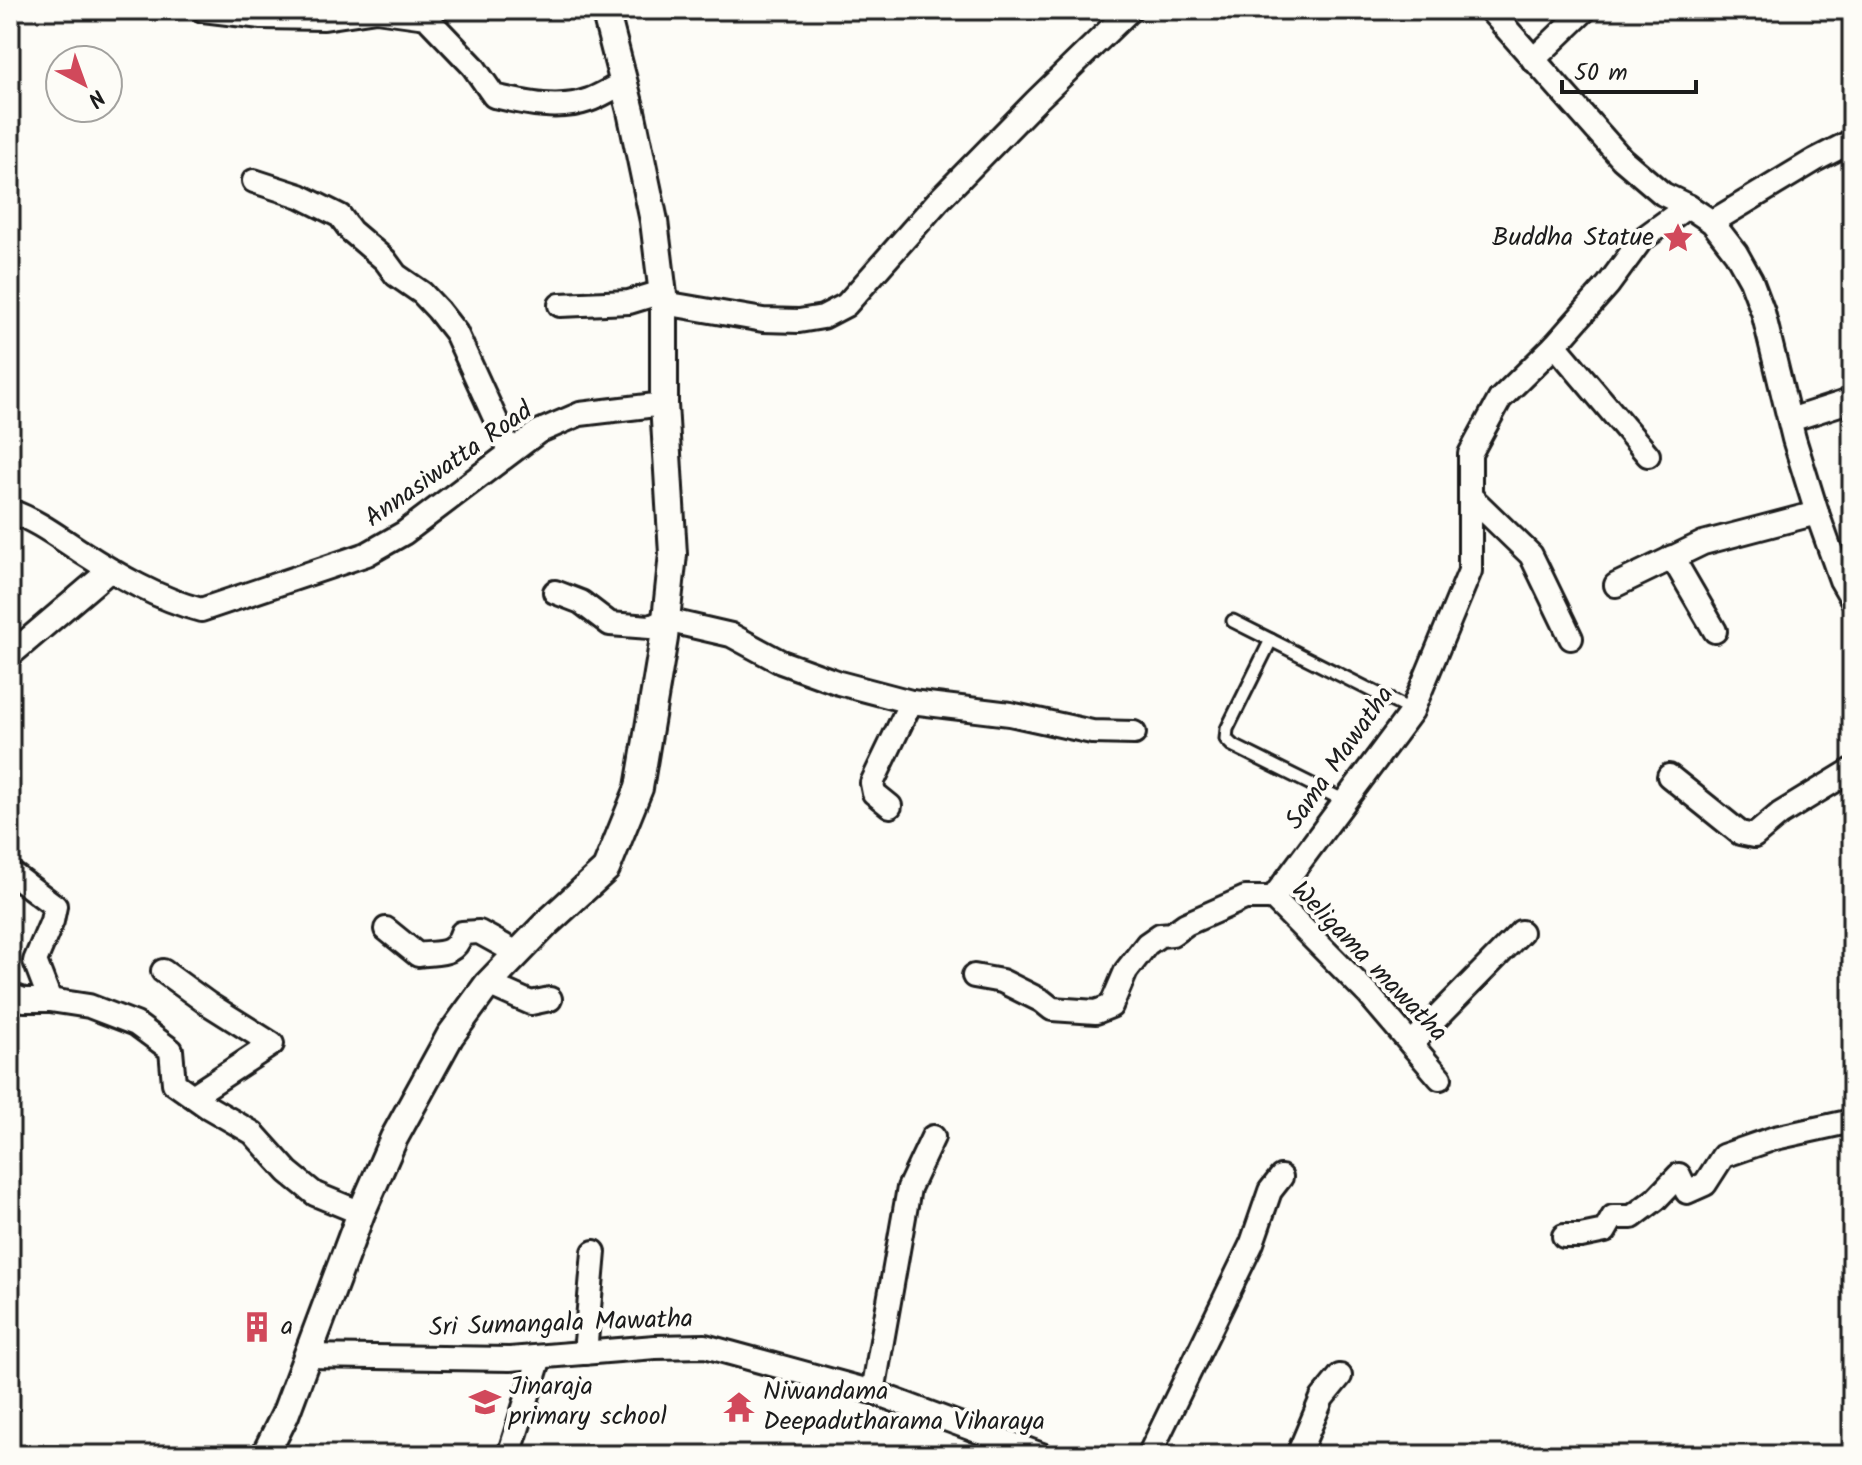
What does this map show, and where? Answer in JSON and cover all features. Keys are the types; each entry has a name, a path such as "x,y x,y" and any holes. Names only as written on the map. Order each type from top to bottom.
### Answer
{"street":[{"path":"203,10 261,17 324,18 376,10 425,14 473,66 494,96 552,106 573,105 592,100 624,83"},
{"path":"265,1455 285,1415 361,1213 394,1138 443,1049 488,984 606,869 639,788 666,620 673,554 664,404 663,297 654,221 605,10"},
{"path":"560,305 663,297 763,320 799,321 823,317 846,305 938,201 1130,10"},
{"path":"1490,10 1622,159 1663,194 1712,222 1736,253 1751,280 1763,312 1817,513 1841,580 1852,599"},
{"path":"1533,60 1585,10"},
{"path":"1712,222 1852,141"},
{"path":"254,181 300,196 340,216 396,275 422,293 456,333 510,451"},
{"name":"Sama Mawatha","path":"1273,898 1412,711 1470,571 1470,454 1500,399 1555,345 1608,285 1641,240 1688,206"},
{"path":"1555,345 1648,455"},
{"path":"1790,420 1852,400"},
{"name":"Annasiwatta Road","path":"10,511 27,517 110,570 180,605 201,610 367,554 404,533 538,432 580,414 664,404"},
{"path":"1470,496 1531,555 1571,638"},
{"path":"1616,585 1703,543 1817,513"},
{"path":"1672,557 1715,631"},
{"path":"10,655 110,570"},
{"path":"555,592 581,602 610,624 650,627 666,620 731,635 781,662 824,678 911,702 1010,714 1092,732 1134,733"},
{"path":"890,806 874,793 872,783 911,702"},
{"path":"1669,776 1740,833 1754,836 1780,814 1852,770"},
{"path":"10,872 55,906 35,961 50,1000"},
{"name":"Weligama mawatha","path":"974,976 1002,981 1052,1009 1096,1012 1111,1006 1126,971 1147,944 1160,935 1172,934 1186,924 1245,898 1273,898 1369,995 1440,1078"},
{"path":"386,929 418,955 449,952 458,945 462,933 479,932 517,953"},
{"path":"1411,1044 1521,932"},
{"path":"163,971 272,1044 193,1096"},
{"path":"488,984 531,1003 550,999"},
{"path":"10,995 24,1000 89,1006 136,1024 171,1050 174,1083 253,1133 288,1172 315,1194 361,1213"},
{"path":"1564,1236 1605,1231 1613,1217 1632,1217 1656,1199 1679,1175 1687,1192 1705,1184 1723,1156 1775,1138 1852,1121"},
{"path":"873,1392 909,1188 933,1137"},
{"path":"1149,1455 1252,1243 1270,1191 1281,1177"},
{"path":"585,1353 594,1252"},
{"name":"Sri Sumangala Mawatha","path":"306,1356 510,1359 705,1346 873,1392 1042,1455"},
{"path":"509,1455 540,1357"},
{"path":"1298,1455 1322,1398 1340,1376"}],"lane":[{"path":"1233,621 1412,711"},
{"path":"1271,640 1227,729 1226,739 1232,745 1345,801"}],"place":[{"name":"Buddha Statue","path":"1678,238"},
{"name":"a","path":"257,1327"},
{"name":"Jinaraja primary school","path":"485,1402"},
{"name":"Niwandama Deepadutharama Viharaya","path":"739,1407"}]}
